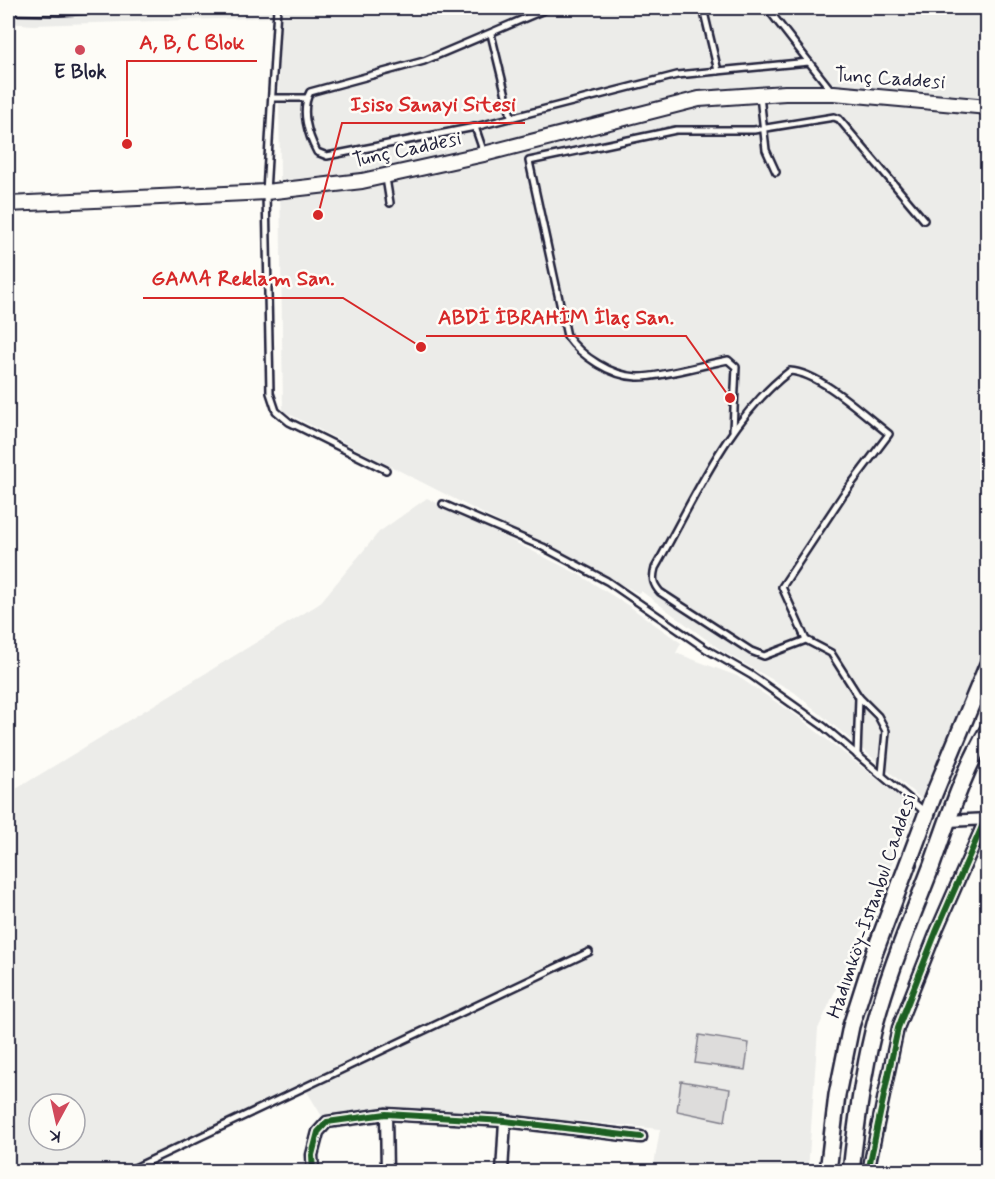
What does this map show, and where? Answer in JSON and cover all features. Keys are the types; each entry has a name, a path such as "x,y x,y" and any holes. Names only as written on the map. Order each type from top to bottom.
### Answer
{"main road":[{"name":"Tunç Caddesi","path":"8,204 266,192 386,176 484,154 699,99 760,94 834,93 987,107"},
{"name":"Hadımköy-İstanbul Caddesi","path":"828,1172 837,1095 851,1026 874,954 926,813 987,664"},
{"name":"Hadımköy-İstanbul Caddesi","path":"851,1172 860,1099 873,1031 896,961 948,821 976,750 987,730"},
{"path":"926,813 948,821"}],"street":[{"path":"948,821 987,816"},
{"path":"868,1172 898,1028 936,932 987,816"},
{"path":"386,1114 387,1172"},
{"path":"313,1172 312,1155 318,1132 327,1122 386,1114 505,1120 641,1137"},
{"path":"502,1172 505,1120"}],"lane":[{"path":"8,11 124,8"},
{"path":"277,8 266,192 270,393 276,411 289,422 386,470"},
{"path":"549,8 424,61 310,92 306,98 309,137 317,152 327,156 475,127 678,75 809,62"},
{"path":"703,8 718,71"},
{"path":"767,8 834,93"},
{"path":"491,34 512,116"},
{"path":"760,94 766,150 776,172"},
{"path":"273,98 306,98"},
{"path":"733,430 736,367 728,360 638,377 604,367 575,347 567,336 529,161 676,130 762,129 827,117 839,119 924,220"},
{"path":"475,127 484,154"},
{"path":"386,176 390,202"},
{"path":"806,640 764,656 751,651 660,592 654,585 655,568 733,430 772,385 790,371 802,372 821,382 889,434 843,495 782,587 806,640 831,652 859,697 878,716 886,731 882,774"},
{"path":"444,504 543,547 607,580 706,649 751,675 824,726 926,813"},
{"path":"857,754 859,697"},
{"path":"126,1172 589,952"}],"shaded area":[{"path":"8,8 987,8 987,638 925,802 794,692 722,651 641,591 638,593 283,411 278,17 33,25 8,23"},
{"path":"427,498 578,574 629,606 681,643 676,653 737,676 797,716 916,810 818,1029 808,1171 653,1171 660,1129 578,1121 505,1121 403,1112 323,1118 305,1088 133,1171 8,1172 8,794 319,604 379,532"},
{"path":"699,1035 749,1043 745,1070 695,1063"},
{"path":"681,1081 730,1089 725,1121 677,1111"}],"cycle path":[{"path":"868,1172 898,1028 936,932 988,813"},
{"path":"313,1172 312,1155 318,1132 327,1122 386,1114 505,1121 641,1137"}],"place":[{"name":"E Blok","path":"80,50"},
{"name":"A, B, C Blok","path":"127,144"},
{"name":"Isiso Sanayi Sitesi","path":"318,215"},
{"name":"GAMA Reklam San.","path":"421,347"},
{"name":"ABDİ İBRAHİM İlaç San.","path":"730,398"}]}
